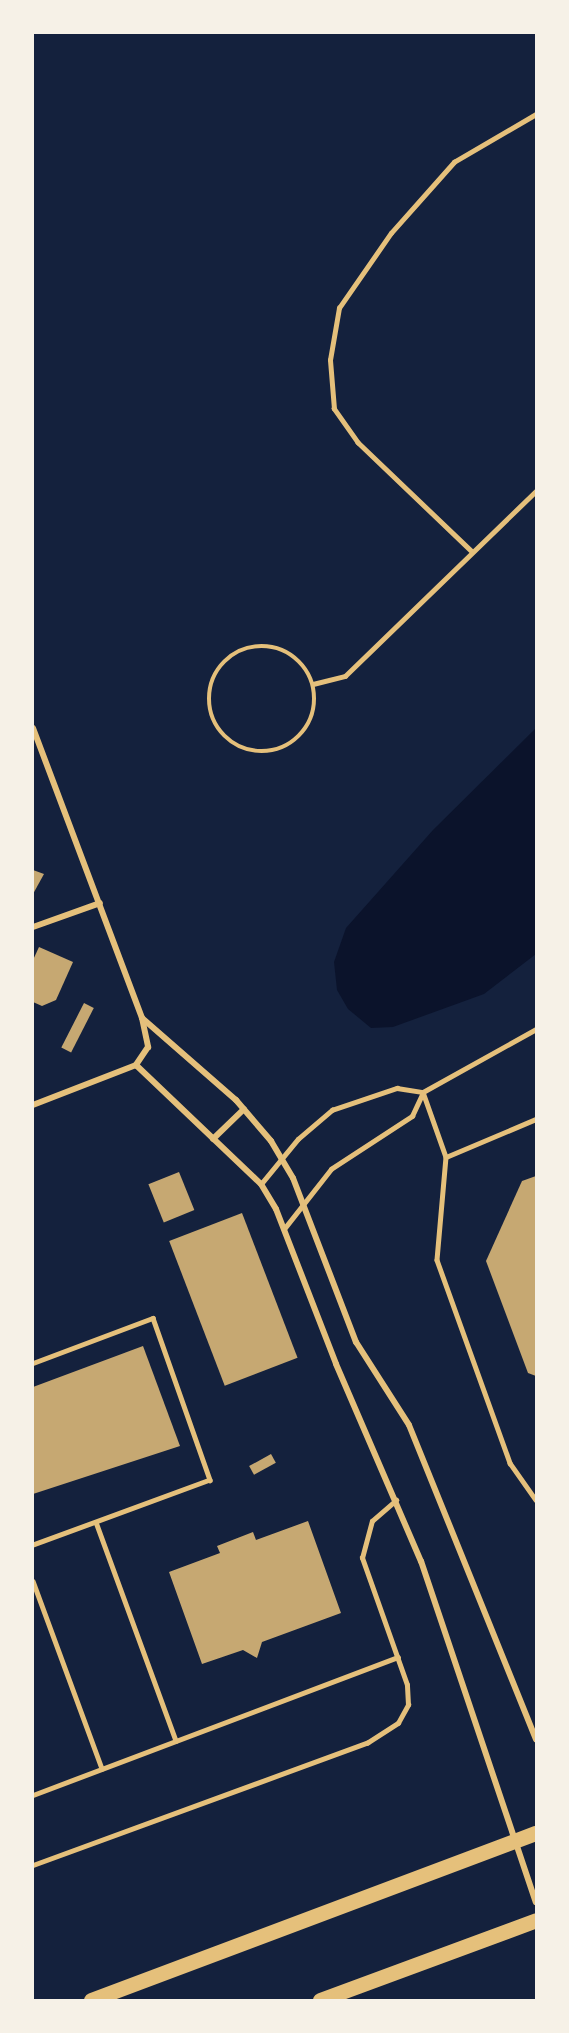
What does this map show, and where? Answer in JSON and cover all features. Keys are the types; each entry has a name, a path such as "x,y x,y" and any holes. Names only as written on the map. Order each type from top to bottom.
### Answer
{"main road":[{"path":"91,2000 536,1833"},
{"path":"320,2000 536,1920"}],"street":[{"path":"33,728 142,1018 148,1047 136,1065 33,1105"},
{"path":"33,750 40,747"},
{"path":"33,927 100,903"},
{"path":"142,1018 244,1109 283,1160 303,1205 356,1342 409,1425 536,1739"},
{"path":"136,1065 261,1185 284,1229 396,1500 519,1839 536,1902"},
{"path":"213,1139 244,1109"}],"lane":[{"path":"472,552 358,443 334,409 330,360 339,308 392,234 454,162 536,114"},
{"path":"313,684 345,676 536,491"},
{"path":"276,648 293,656 313,684 315,701 304,732 277,750 260,753 230,742 210,711 214,675 240,650 276,648"},
{"path":"284,1229 303,1205 355,1150 412,1116 423,1092 536,1029"},
{"path":"261,1185 314,1124 349,1101 397,1088 423,1092"},
{"path":"423,1092 446,1157 437,1260 510,1463 536,1500"},
{"path":"446,1157 536,1119"},
{"path":"33,1363 153,1318 210,1480 33,1545"},
{"path":"33,1865 367,1743 398,1723 408,1705 398,1657 362,1558 372,1521 396,1500"},
{"path":"96,1522 176,1741"},
{"path":"33,1581 102,1769"},
{"path":"33,1795 398,1657"}],"water":[{"path":"536,728 536,954 484,994 393,1027 371,1028 348,1009 337,990 334,962 346,928 433,830"}],"building":[{"path":"33,870 44,874 33,894"},
{"path":"39,947 73,962 56,1000 42,1006 33,1002 33,960"},
{"path":"84,1003 94,1008 71,1053 61,1048"},
{"path":"179,1172 194,1210 164,1222 148,1184"},
{"path":"536,1176 536,1376 528,1373 486,1261 522,1181"},
{"path":"242,1213 298,1358 225,1386 169,1241"},
{"path":"143,1346 180,1446 33,1494 33,1387"},
{"path":"271,1454 276,1463 254,1475 249,1466"},
{"path":"308,1521 341,1613 262,1642 257,1658 243,1650 202,1664 169,1572 220,1553 217,1546 253,1532 256,1540"}]}
